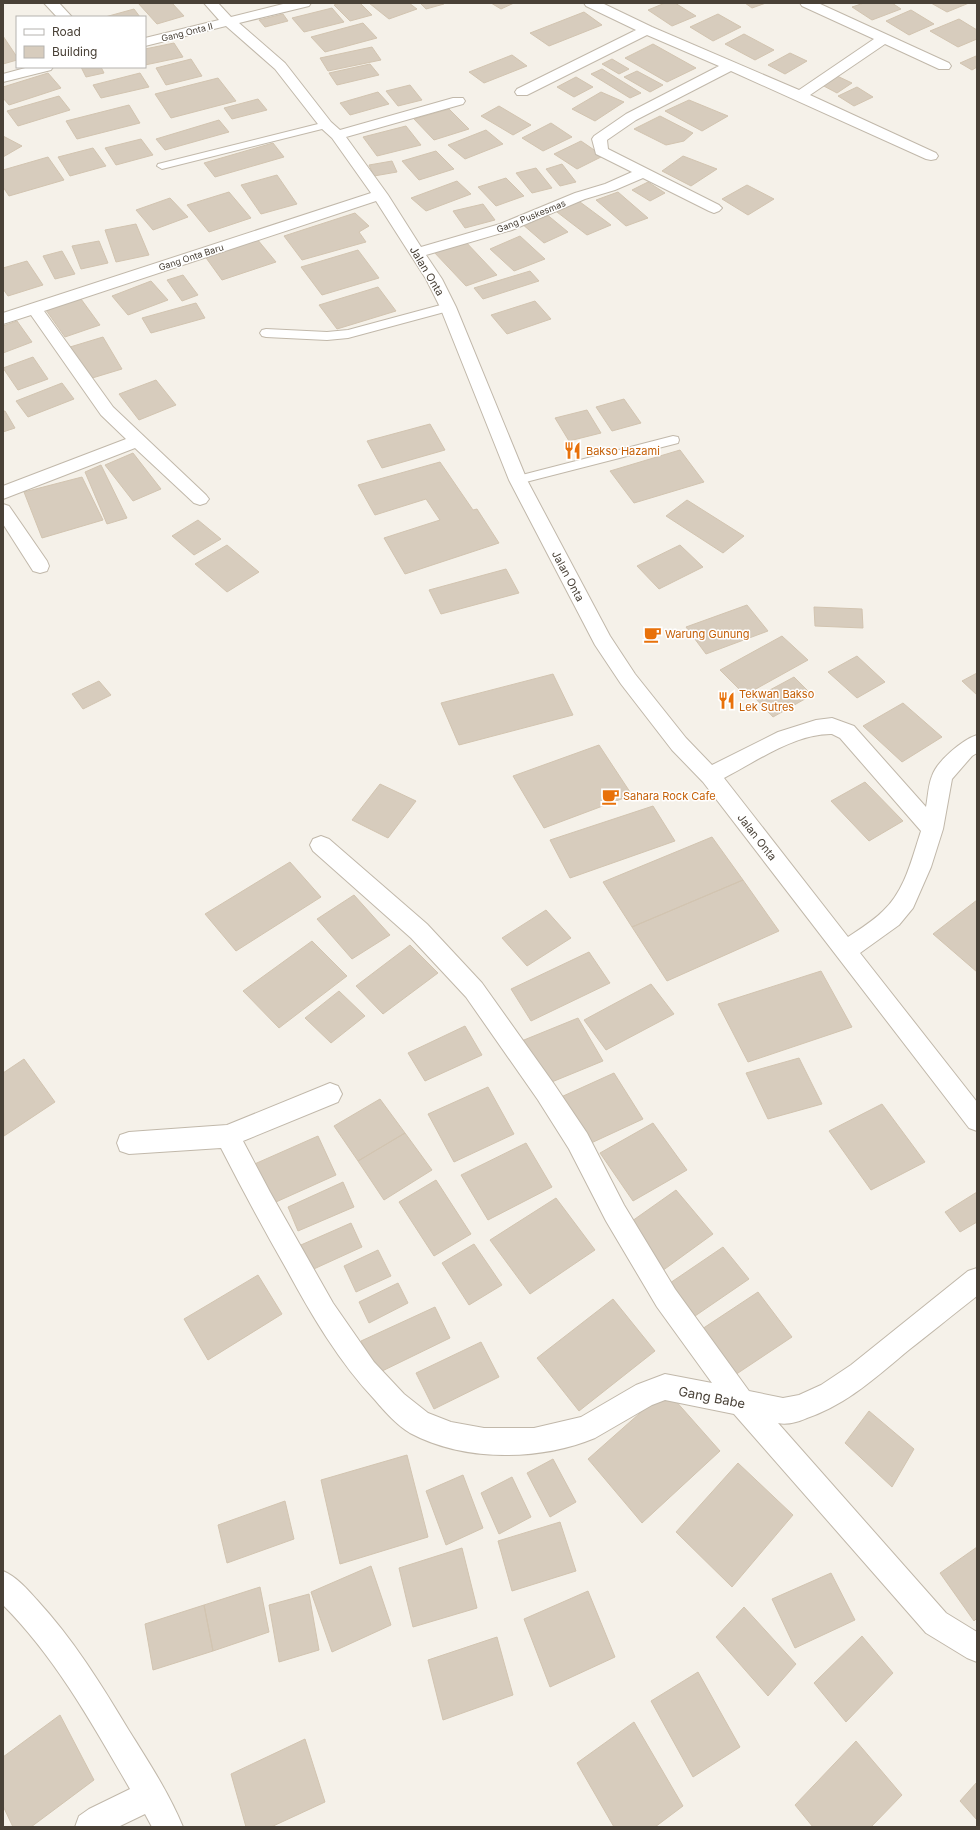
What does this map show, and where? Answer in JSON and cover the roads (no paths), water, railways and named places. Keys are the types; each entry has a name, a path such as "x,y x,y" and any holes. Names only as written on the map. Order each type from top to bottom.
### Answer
{"street":[{"path":"51,3 64,16"},
{"name":"Jalan Onta","path":"211,3 228,21 280,66 332,130 380,195 434,279 448,307 518,480 606,647 628,679 679,744 710,776 977,1120"},
{"name":"Gang Onta II","path":"146,42 304,3"},
{"path":"591,3 729,67 800,96 931,156"},
{"path":"807,3 944,66"},
{"path":"522,92 647,30"},
{"path":"800,96 884,38"},
{"path":"714,208 601,151 599,139 631,117 729,67"},
{"path":"3,78 42,68"},
{"path":"332,130 458,101"},
{"name":"Gang Puskesmas","path":"416,253 506,227 580,196 610,187 644,173"},
{"name":"Gang Onta Baru","path":"3,319 380,195"},
{"path":"34,308 107,412 139,440 200,499"},
{"path":"3,493 139,440"},
{"path":"3,510 40,566"},
{"path":"710,776 789,736 807,729 832,726 848,732 932,829"},
{"path":"846,951 891,918 905,902 920,867 932,829 942,776 973,749"},
{"path":"321,845 419,931 474,990 546,1092 578,1141 615,1213 666,1298 742,1403 936,1623 977,1648"},
{"path":"129,1143 228,1136 330,1094"},
{"name":"Gang Babe","path":"228,1136 260,1200 324,1312 365,1371 395,1403 419,1423 451,1435 484,1441 534,1441 586,1429 645,1394 665,1387 783,1411 797,1410 809,1406 850,1382 977,1280"},
{"path":"3,1585 53,1641 89,1692 151,1795 168,1827"},
{"path":"90,1827 100,1820 151,1795"}],"lane":[{"path":"162,166 332,130"},
{"path":"266,333 327,336 348,334 448,307"},
{"path":"518,480 673,440"}],"place":[{"name":"Bakso Hazami","path":"573,451"},
{"name":"Warung Gunung","path":"652,634"},
{"name":"Tekwan Bakso Lek Sutres","path":"726,700"},
{"name":"Sahara Rock Cafe","path":"610,796"}]}
